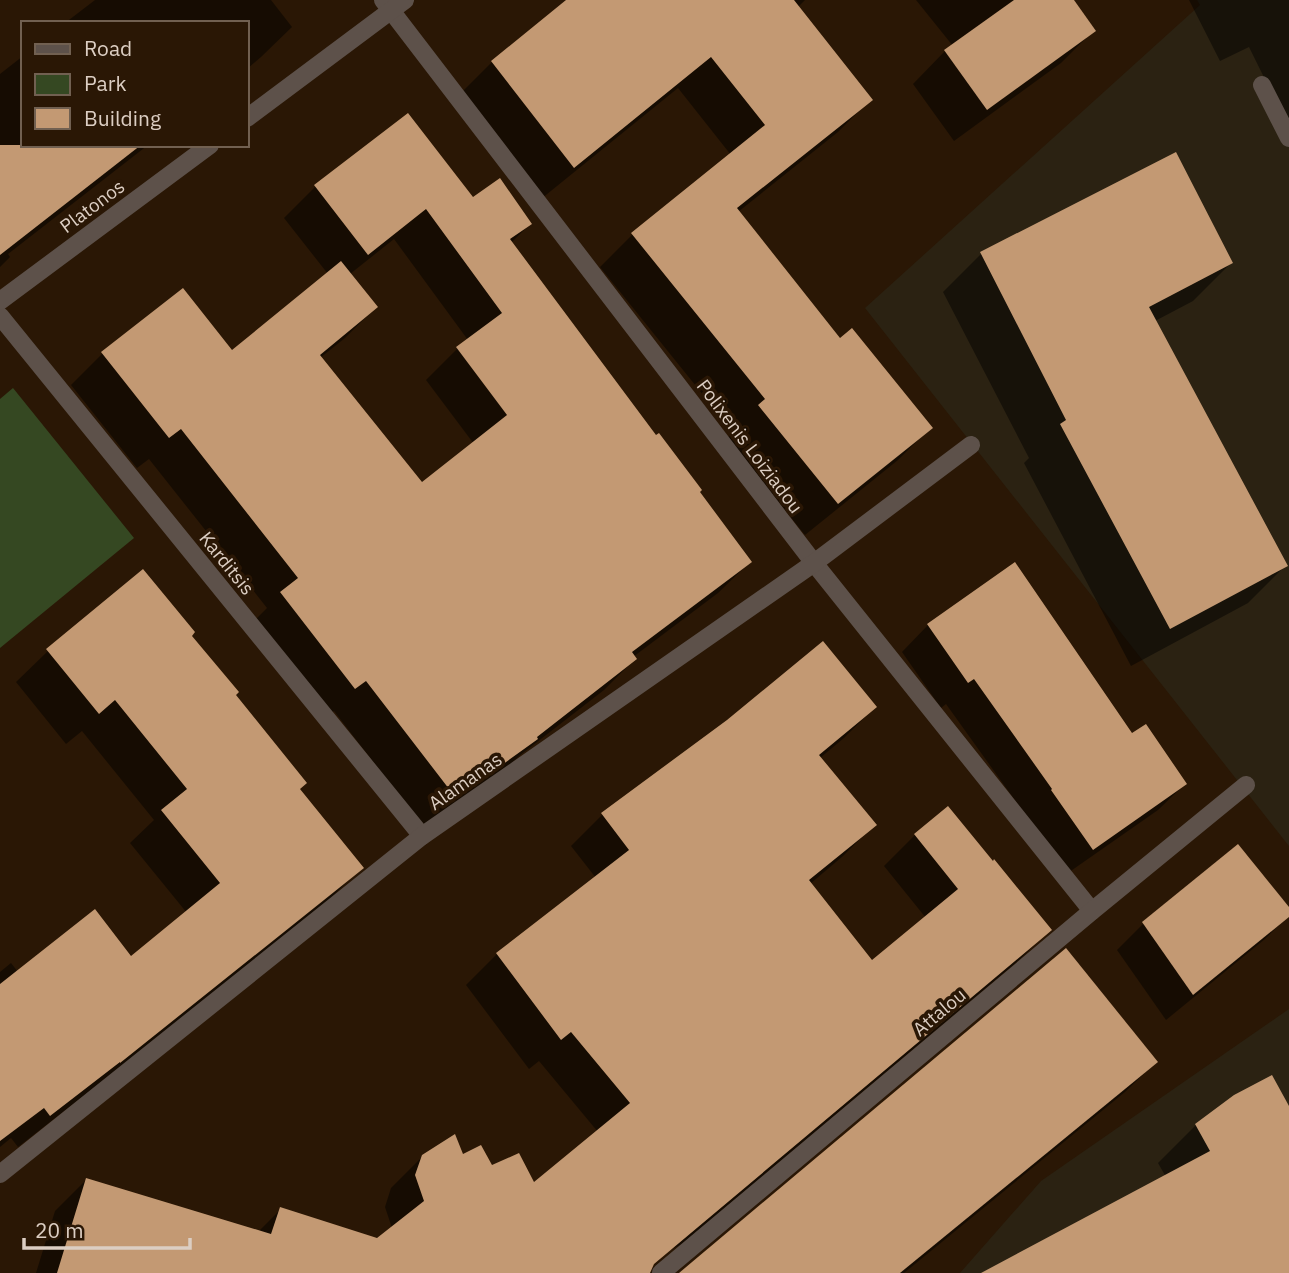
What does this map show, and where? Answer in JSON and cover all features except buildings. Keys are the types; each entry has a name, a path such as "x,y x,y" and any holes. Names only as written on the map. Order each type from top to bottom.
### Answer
{"street":[{"path":"248,117 393,4"},
{"name":"Polixenis Loiziadou","path":"393,4 814,564 1092,911"},
{"path":"1262,85 1289,138"},
{"name":"Platonos","path":"0,301 207,147"},
{"name":"Karditsis","path":"0,316 422,836"},
{"name":"Alamanas","path":"0,1174 422,836 814,564 971,445"},
{"name":"Attalou","path":"661,1273 1246,785"}],"shaded area":[{"path":"1197,0 1289,0 1289,846 865,308 1200,5"},
{"path":"1289,1009 1289,1273 960,1273 1041,1181"}],"green space":[{"path":"13,388 134,538 0,648 0,399"}]}
